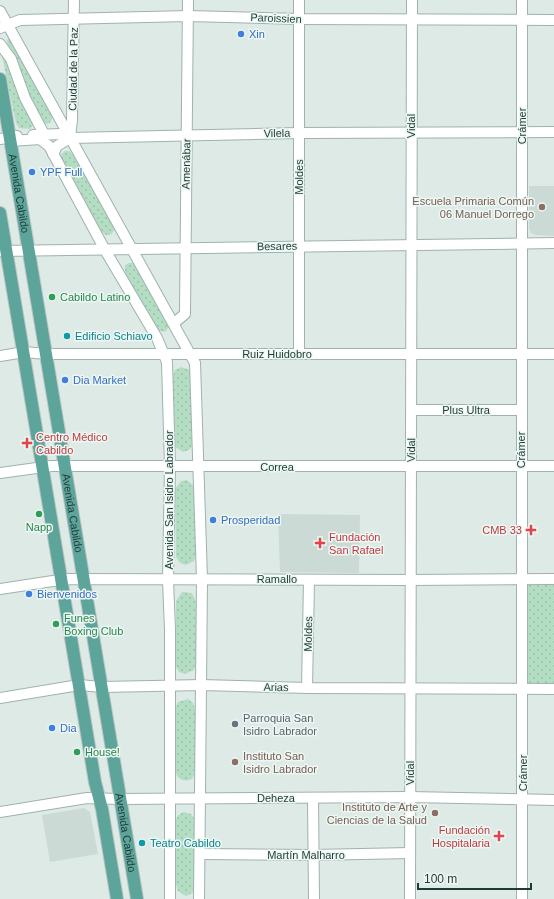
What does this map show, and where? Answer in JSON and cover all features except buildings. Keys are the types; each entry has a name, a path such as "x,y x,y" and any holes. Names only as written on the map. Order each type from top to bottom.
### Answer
{"main road":[{"name":"Avenida Cabildo","path":"0,79 7,139 30,252 65,466 79,685 117,899"},
{"name":"Avenida Cabildo","path":"0,213 3,251 24,352 43,466 72,580 102,687 137,899"}],"street":[{"name":"Ciudad de la Paz","path":"70,138 72,120 74,0"},
{"name":"Amenábar","path":"174,323 185,314 188,0"},
{"name":"Moldes","path":"299,0 299,354"},
{"name":"Vidal","path":"410,899 412,0"},
{"name":"Crámer","path":"522,0 522,899"},
{"path":"0,11 4,26 70,138 195,363 202,579 200,798 201,854 199,899"},
{"name":"Paroissien","path":"4,26 20,20 74,20 188,16 300,19 554,20"},
{"path":"0,44 11,59 25,98 44,134"},
{"name":"Vilela","path":"7,139 44,134 61,134 70,138 299,133 554,132"},
{"path":"53,154 57,146 70,138"},
{"path":"7,139 40,139 49,146 53,154"},
{"name":"Avenida San Isidro Labrador","path":"53,154 105,250 141,311 167,362 170,466 168,580 170,686 170,899"},
{"name":"Besares","path":"3,251 30,252 411,244 554,243"},
{"name":"Ruiz Huidobro","path":"0,356 24,352 46,354 164,355 554,354"},
{"name":"Plus Ultra","path":"412,410 521,410"},
{"name":"Correa","path":"0,473 43,466 554,466"},
{"name":"Ramallo","path":"0,589 72,580 554,579"},
{"name":"Moldes","path":"307,688 309,580"},
{"name":"Arias","path":"0,698 79,685 102,687 202,685 307,688 554,689"},
{"name":"Deheza","path":"0,812 99,797 120,799 410,797 523,798 554,800"},
{"path":"313,798 314,899"},
{"name":"Martín Malharro","path":"201,854 313,855 410,853"}],"shaded area":[{"name":"Escuela Primaria Común 06 Manuel Dorrego","path":"529,186 554,186 554,236 536,235 531,233 529,228"},
{"name":"Fundación San Rafael","path":"278,514 360,515 359,573 280,572"},
{"path":"84,808 90,812 98,854 50,862 42,815"}],"green space":[{"path":"10,38 53,116 50,123 46,124 41,122 24,84 19,66 8,49 7,40"},
{"path":"2,56 6,59 33,125 30,129 19,128 16,123"},
{"path":"65,151 69,151 73,154 114,225 115,230 110,235 106,235 102,232 61,162 60,155"},
{"path":"134,263 169,327 165,332 157,330 125,272 125,265"},
{"path":"181,367 190,370 193,445 189,450 183,452 175,447 173,376 175,370"},
{"path":"187,480 195,487 196,555 194,561 186,565 180,563 176,557 175,489 181,481"},
{"path":"525,583 554,584 554,684 528,684"},
{"path":"182,592 192,593 196,602 197,655 194,670 185,674 179,672 176,667 176,601"},
{"path":"188,699 193,703 195,709 196,771 192,779 182,780 176,774 175,708 178,702"},
{"path":"184,812 191,814 195,819 194,892 186,896 178,891 176,885 175,822 178,815"}],"place":[{"name":"Xin","path":"241,34"},
{"name":"YPF Full","path":"32,172"},
{"name":"Escuela Primaria Común 06 Manuel Dorrego","path":"542,207"},
{"name":"Cabildo Latino","path":"52,297"},
{"name":"Edificio Schiavo","path":"67,336"},
{"name":"Dia Market","path":"65,380"},
{"name":"Centro Médico Cabildo","path":"27,443"},
{"name":"Napp","path":"39,514"},
{"name":"Prosperidad","path":"213,520"},
{"name":"CMB 33","path":"531,530"},
{"name":"Fundación San Rafael","path":"320,543"},
{"name":"Bienvenidos","path":"29,594"},
{"name":"Funes Boxing Club","path":"56,624"},
{"name":"Parroquia San Isidro Labrador","path":"235,724"},
{"name":"Dia","path":"52,728"},
{"name":"House!","path":"77,752"},
{"name":"Instituto San Isidro Labrador","path":"235,762"},
{"name":"Instituto de Arte y Ciencias de la Salud","path":"435,813"},
{"name":"Fundación Hospitalaria","path":"499,836"},
{"name":"Teatro Cabildo","path":"142,843"}]}
